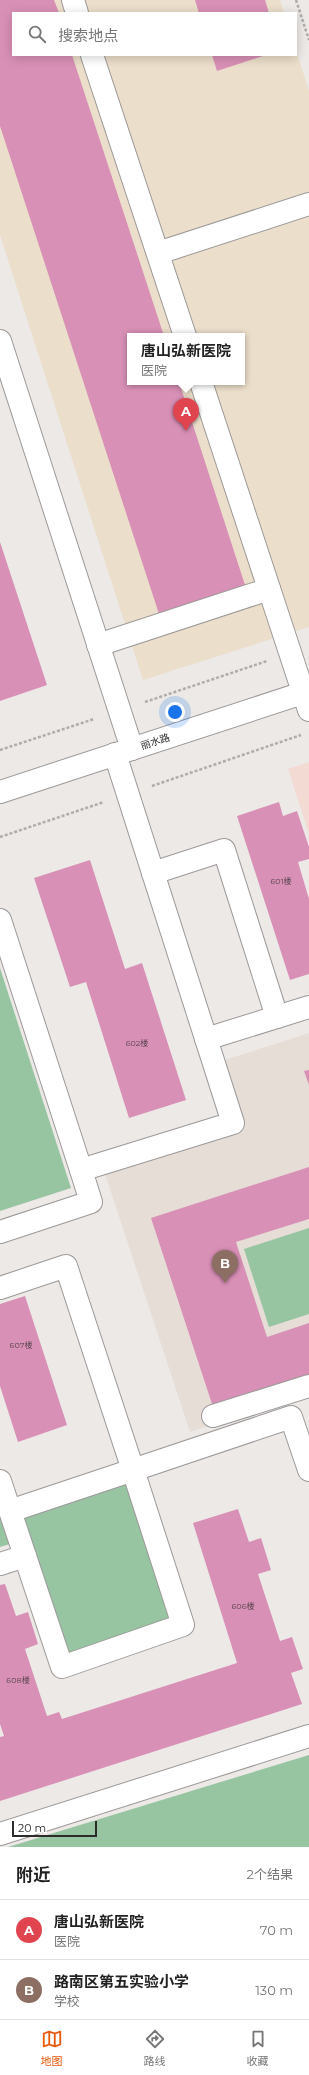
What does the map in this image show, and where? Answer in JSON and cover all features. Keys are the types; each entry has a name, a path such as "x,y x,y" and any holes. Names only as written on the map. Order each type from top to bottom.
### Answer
{"street":[{"path":"73,0 78,12"},
{"path":"92,56 184,333"},
{"path":"158,253 309,204"},
{"path":"0,341 120,710 127,794 233,1123 81,1170"},
{"path":"202,385 290,653 307,698"},
{"path":"98,644 269,589"},
{"name":"丽水路","path":"0,792 124,752 307,698"},
{"path":"153,873 224,850 277,1017"},
{"path":"0,920 91,1202 0,1232"},
{"path":"206,1039 309,1007"},
{"path":"0,1288 66,1266 183,1625 62,1666 0,1481"},
{"path":"213,1416 309,1386"},
{"path":"10,1511 291,1417 309,1470"},
{"path":"0,1564 25,1556"},
{"path":"0,1834 309,1736"}],"path":[{"path":"296,0 309,40"},
{"path":"0,750 290,653"},
{"path":"0,837 309,733"}],"shaded area":[{"path":"0,0 280,0 284,12 12,12 12,56 297,56 297,53 309,91 309,627 143,680 0,235"},
{"path":"309,762 309,834 288,769"},
{"path":"309,1033 309,1392 190,1432 105,1174 243,1128 222,1061"}],"green space":[{"path":"0,968 71,1188 0,1211"},
{"path":"309,1228 309,1314 269,1327 244,1249"},
{"path":"125,1479 174,1620 67,1656 18,1515"},
{"path":"0,1513 10,1544 0,1547"},
{"path":"309,1755 309,1847 8,1847"}],"building":[{"path":"0,0 54,0 59,12 12,12 12,56 72,56 163,333 127,333 127,385 180,385 245,585 159,614 0,126"},
{"path":"195,0 265,0 269,12 199,12"},
{"path":"212,56 263,56 217,71"},
{"path":"0,542 47,685 0,701"},
{"path":"279,802 283,816 297,811 309,847 309,859 298,862 309,899 309,974 290,980 237,816"},
{"path":"90,860 125,969 142,963 186,1100 129,1118 86,982 70,987 34,878"},
{"path":"309,1070 309,1085 304,1071"},
{"path":"309,1167 309,1219 236,1242 267,1337 309,1323 309,1376 213,1407 151,1218"},
{"path":"25,1296 67,1425 18,1442 0,1386 0,1304"},
{"path":"238,1509 249,1542 261,1538 271,1570 258,1574 280,1641 292,1637 303,1669 291,1673 302,1704 0,1801 0,1737 4,1736 0,1724 0,1585 5,1584 16,1616 28,1612 38,1644 25,1649 47,1716 59,1712 62,1719 237,1663 193,1523"}],"place":[{"name":"唐山弘新医院","path":"186,431"},
{"name":"路南区第五实验小学","path":"225,1283"}]}
